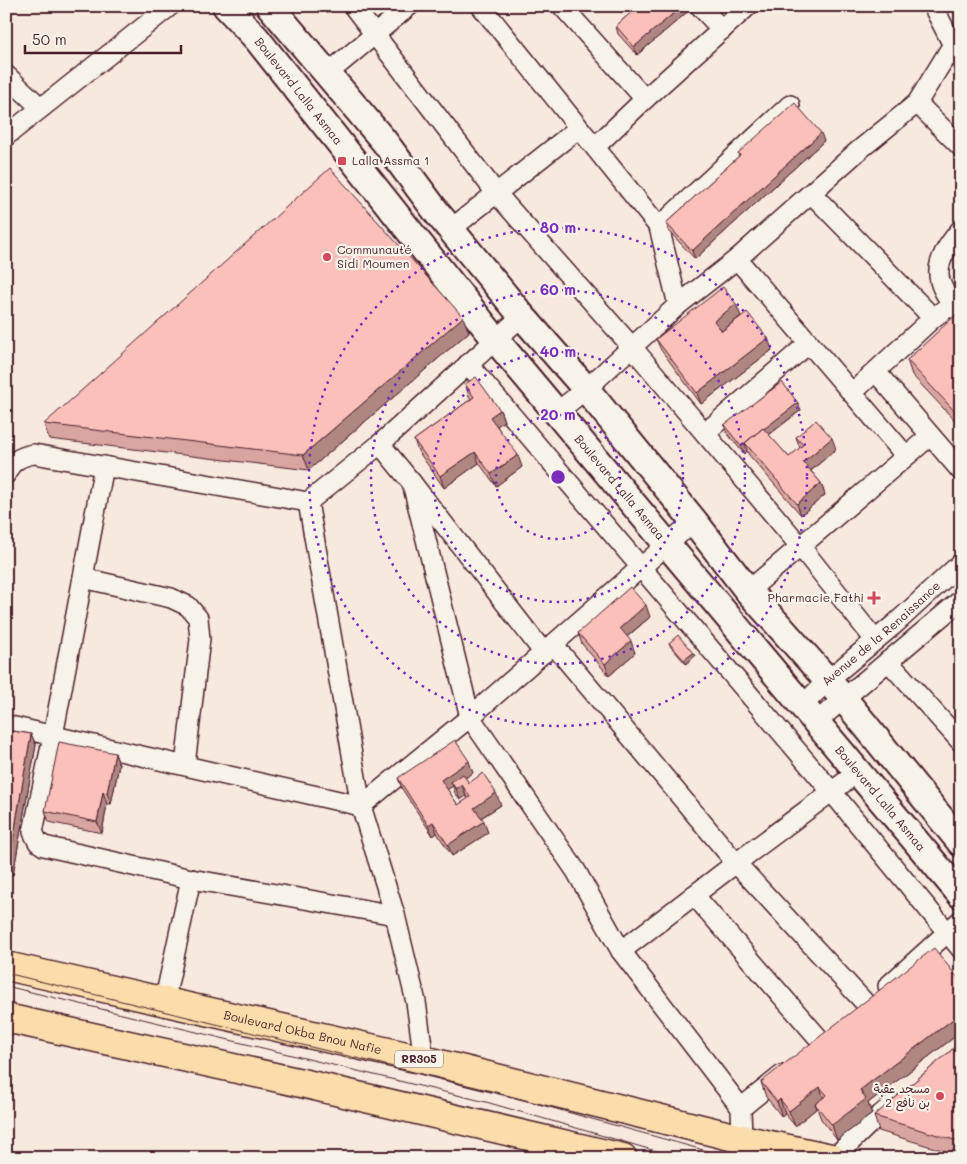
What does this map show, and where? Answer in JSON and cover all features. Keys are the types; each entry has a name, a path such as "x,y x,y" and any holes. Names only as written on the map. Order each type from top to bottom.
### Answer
{"main road":[{"name":"Boulevard Lalla Asmaa","path":"226,6 257,39 556,413 833,745 961,895"},
{"path":"270,6 384,141 451,229 522,316 586,389 694,521 748,591 836,690 961,843"},
{"name":"Boulevard Okba Bnou Nafie","path":"6,966 424,1060 742,1139 833,1158"},
{"path":"6,1018 306,1084 623,1158"}],"street":[{"path":"6,136 170,6"},
{"path":"353,6 496,193 632,347 800,546 876,640"},
{"path":"327,74 408,6"},
{"path":"482,6 659,227 678,305"},
{"path":"562,6 645,98"},
{"path":"700,6 722,30"},
{"path":"596,147 645,98 748,6"},
{"path":"556,413 586,389 678,305 737,259 858,151 917,103 957,54 933,6"},
{"path":"6,75 41,108"},
{"path":"917,103 961,147"},
{"path":"659,227 790,105"},
{"path":"451,229 579,128"},
{"path":"812,194 933,318"},
{"path":"852,393 933,318 956,309 941,286 938,271 940,260 947,246 961,229"},
{"path":"737,259 906,456"},
{"path":"6,474 9,466 15,461 23,456 34,454 308,502 380,444 522,316"},
{"path":"705,434 809,343"},
{"path":"468,364 832,792 954,926 961,949"},
{"path":"876,372 961,471"},
{"path":"748,591 930,436"},
{"path":"380,444 548,648 736,863 867,1005"},
{"path":"104,466 33,832 38,842 44,846 191,879 395,915"},
{"path":"412,483 470,717 576,871 621,951 741,1108 742,1139"},
{"path":"308,502 361,806 395,915 416,1002 424,1060"},
{"path":"361,806 470,717 668,546 694,521"},
{"name":"Avenue de la Renaissance","path":"809,714 836,690 876,640 961,564"},
{"path":"83,578 171,598 188,606 198,618 200,639 185,765"},
{"name":"Avenue de la Renaissance","path":"836,690 888,661 961,600"},
{"path":"888,661 961,742"},
{"path":"6,725 361,806"},
{"path":"621,951 858,772"},
{"path":"164,1003 191,879"},
{"path":"694,895 822,1042"},
{"path":"852,1018 954,926"},
{"path":"807,1054 837,1030"},
{"path":"741,1108 792,1066"},
{"path":"833,1158 868,1125 907,1094"}],"building":[{"path":"638,6 682,6 634,47 616,26"},
{"path":"795,103 821,133 692,251 666,223 740,155 738,153"},
{"name":"Communauté Sidi Moumen","path":"330,168 463,317 303,455 44,424"},
{"path":"723,287 736,304 714,321 722,331 747,312 768,338 697,393 656,339"},
{"path":"961,312 961,418 907,360"},
{"path":"476,377 500,410 490,417 518,455 491,474 475,452 440,476 414,440 474,397 465,384"},
{"path":"782,382 798,403 741,446 724,425"},
{"path":"816,420 832,438 803,462 821,483 797,504 745,443 763,428 789,457 803,445 796,437"},
{"path":"630,587 646,605 620,628 631,641 605,664 578,633"},
{"path":"678,635 693,653 684,660 669,643"},
{"path":"6,730 31,734 9,863 6,863"},
{"path":"455,740 469,761 441,780 458,805 470,797 462,785 456,789 451,782 463,774 469,783 483,773 496,793 474,808 484,821 448,845 433,822 428,825 398,778"},
{"path":"59,742 115,753 107,793 103,792 97,822 45,811"},
{"path":"934,948 961,982 961,1013 860,1090 866,1099 832,1125 815,1104 827,1095 820,1087 789,1111 780,1099 777,1102 761,1082"},
{"name":"مسجد عقبة بن نافع 2","path":"961,1042 961,1142 874,1116"}],"tram line":[{"path":"6,973 488,1090 732,1158"},
{"path":"6,986 486,1102 680,1158"}],"place":[{"name":"Lalla Assma 1","path":"342,161"},
{"name":"Communauté Sidi Moumen","path":"327,257"},
{"name":"Pharmacie Fathi","path":"874,598"},
{"name":"مسجد عقبة بن نافع 2","path":"940,1096"}]}
